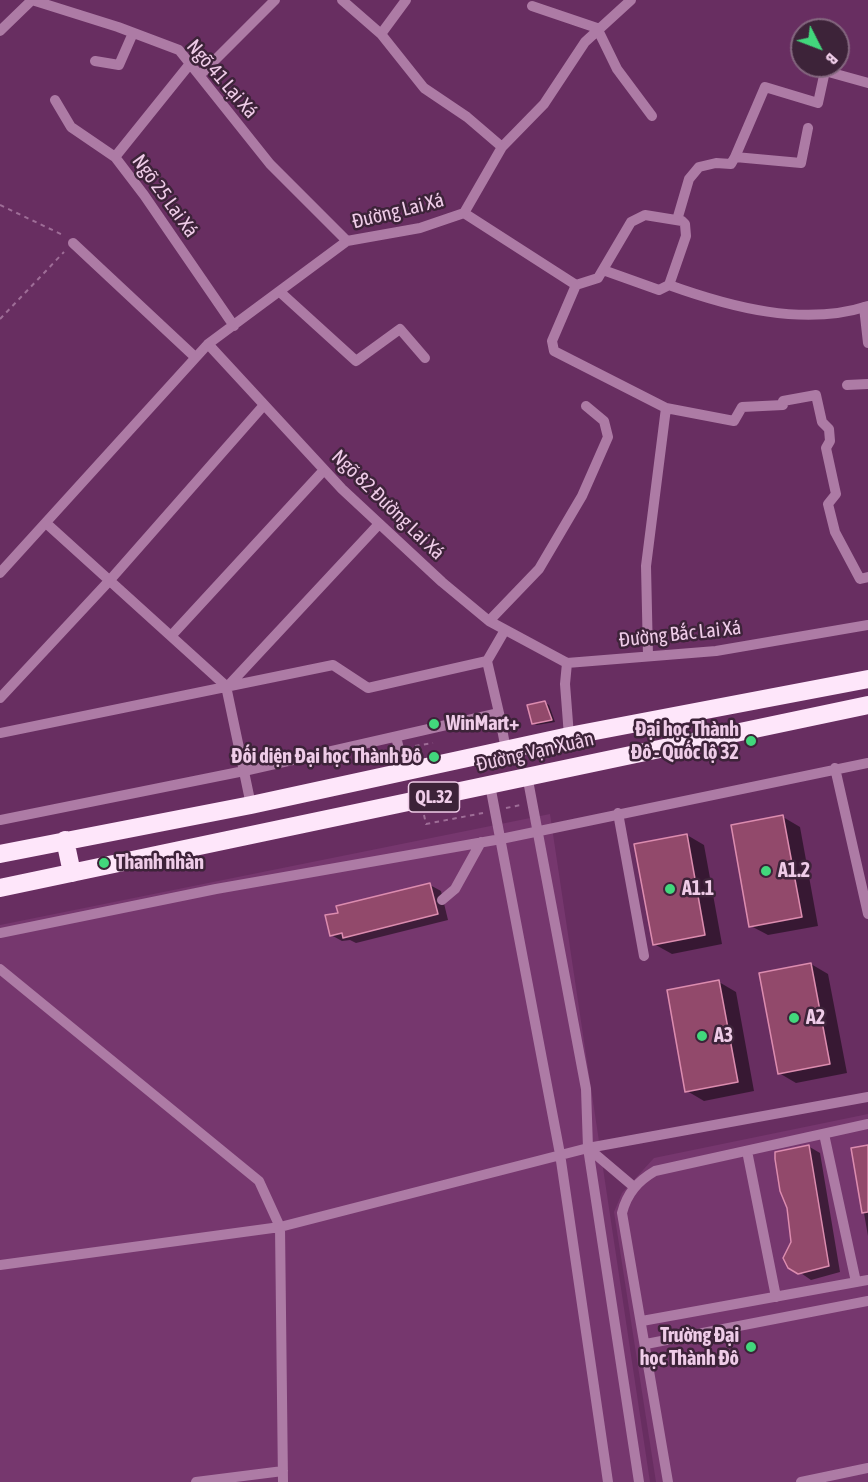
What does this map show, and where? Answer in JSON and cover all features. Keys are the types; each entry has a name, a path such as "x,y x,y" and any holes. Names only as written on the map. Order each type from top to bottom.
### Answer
{"highway":[{"name":"Đường Vạn Xuân","path":"0,854 251,805 568,736 868,679"},
{"name":"Đường Vạn Xuân","path":"0,888 527,775 868,705"},
{"path":"65,840 72,873"}],"street":[{"path":"0,31 32,0"},
{"name":"Ngõ 41 Lại Xá","path":"32,0 179,50 270,164 347,242"},
{"path":"200,75 275,0"},
{"path":"342,0 381,34 424,88 467,117 502,147"},
{"path":"381,34 406,0"},
{"path":"464,213 502,147 543,104 597,28 631,0"},
{"path":"532,6 597,28 616,69 652,116"},
{"path":"95,61 119,65 133,33"},
{"path":"115,157 189,65"},
{"path":"677,220 689,180 699,167 716,163 731,164 765,87 818,103 825,71 868,83"},
{"name":"Ngõ 25 Lai Xá","path":"55,100 70,128 115,157 144,195 234,326"},
{"path":"735,157 801,163 808,128"},
{"name":"Đường Lai Xá","path":"0,573 208,344 347,242 420,228 464,213 576,285"},
{"path":"669,285 687,229 682,221 645,215 631,222 598,278 576,285 552,341 554,351 666,408 734,422 742,407 783,403 816,395 822,422 829,429 830,441 826,448 836,494 828,504 835,532 860,579 868,577"},
{"path":"73,243 195,357"},
{"path":"603,270 659,290 669,285 750,308 803,315 866,306 868,343"},
{"path":"280,292 356,361 400,329 425,358"},
{"name":"Ngõ 82 Đường Lai Xá","path":"208,344 324,470 379,524 489,621 567,663"},
{"path":"847,385 868,384"},
{"path":"0,698 110,580 264,405"},
{"path":"489,621 539,569 582,496 608,437 604,422 586,406"},
{"path":"648,656 646,566 666,408"},
{"path":"171,636 324,470"},
{"path":"46,523 227,686 251,805"},
{"path":"227,686 379,524"},
{"name":"Đường Bắc Lai Xá","path":"567,663 716,651 868,624"},
{"path":"505,630 487,661 506,750"},
{"path":"0,733 333,665 368,687 487,661"},
{"path":"567,663 565,684 568,736"},
{"path":"0,820 244,771 499,713"},
{"path":"396,737 405,772"},
{"path":"0,933 216,889 501,839 868,763"},
{"path":"835,768 868,914"},
{"path":"527,775 586,1089 588,1148 639,1482"},
{"path":"490,784 560,1154 608,1482"},
{"path":"618,813 644,956"},
{"path":"442,900 455,889 481,842"},
{"path":"0,969 259,1181 280,1227 283,1477 196,1482"},
{"path":"0,1265 280,1227 560,1154 868,1097"},
{"path":"668,1482 622,1213 634,1187 655,1170 868,1124"},
{"path":"824,1134 856,1282"},
{"path":"588,1148 634,1187"},
{"path":"747,1150 776,1297"},
{"path":"642,1321 868,1280"},
{"path":"646,1344 868,1301"},
{"path":"801,1482 864,1469 862,1482"}],"path":[{"path":"0,205 58,231 73,243 0,319"},
{"path":"411,746 433,743"},
{"path":"426,824 450,820"}],"shaded area":[{"path":"550,814 650,1482 0,1482 0,925"},
{"name":"Trường Đại học Thành Đô","path":"868,1114 868,1482 656,1482 614,1212 622,1193 654,1158"}],"building":[{"path":"545,701 552,720 532,724 527,705"},
{"name":"A1.2","path":"783,815 802,917 749,927 731,825"},
{"name":"A1.1","path":"687,834 705,935 653,945 634,844"},
{"path":"430,883 438,914 343,938 342,933 330,936 325,915 338,913 336,906"},
{"name":"A2","path":"811,963 830,1064 778,1074 759,973"},
{"name":"A3","path":"719,980 738,1082 685,1092 667,990"},
{"path":"809,1145 829,1266 798,1274 788,1268 783,1258 791,1242 787,1208 780,1191 775,1152"},
{"path":"868,1145 868,1212 862,1213 851,1148"}],"place":[{"name":"WinMart+","path":"434,724"},
{"name":"Đại học Thành Đô - Quốc lộ 32","path":"751,741"},
{"name":"Đối diện Đại học Thành Đô","path":"434,757"},
{"name":"Thanh nhàn","path":"104,863"},
{"name":"A1.2","path":"766,871"},
{"name":"A1.1","path":"670,889"},
{"name":"A2","path":"794,1018"},
{"name":"A3","path":"702,1036"},
{"name":"Trường Đại học Thành Đô","path":"751,1347"}]}
